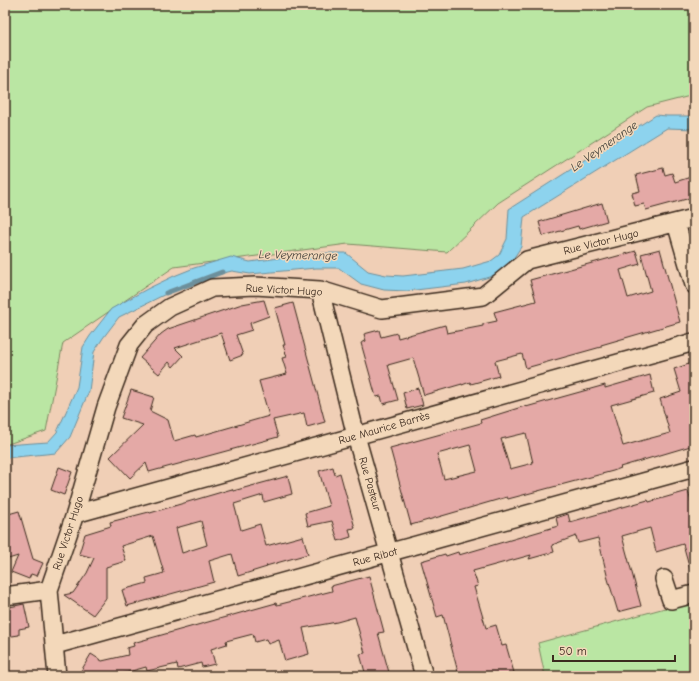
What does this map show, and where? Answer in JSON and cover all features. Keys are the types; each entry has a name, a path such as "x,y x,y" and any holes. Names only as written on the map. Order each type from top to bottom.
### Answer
{"street":[{"name":"Rue Victor Hugo","path":"49,590 75,514 106,407 129,345 145,325 170,307 212,288 255,286 320,290 382,309 483,296 527,260 694,218"},
{"path":"676,223 694,284"},
{"name":"Rue Pasteur","path":"320,290 356,436 424,676"},
{"name":"Rue Maurice Barrès","path":"75,514 694,342"},
{"name":"Rue Ribot","path":"55,645 694,468"},
{"path":"664,579 671,600 694,594"},
{"path":"5,596 49,590 57,676"}],"green space":[{"path":"5,5 694,5 694,95 647,107 498,203 447,252 348,244 174,267 63,343 46,431 5,445"},
{"path":"694,600 694,676 545,676 538,643"}],"water":[{"path":"656,115 694,116 694,129 667,128 524,217 521,247 509,265 499,274 466,284 407,291 384,290 361,284 339,268 316,268 250,274 232,271 211,276 178,288 119,317 94,352 89,391 70,437 56,453 5,458 5,445 48,442 57,432 77,387 83,347 111,309 147,289 194,268 231,257 250,262 316,253 346,253 368,271 386,275 403,276 463,269 491,261 499,255 507,239 509,209"}],"building":[{"path":"663,168 665,175 672,173 675,182 694,176 694,197 646,210 644,204 635,206 632,193 640,191 636,175"},
{"path":"602,203 607,221 579,229 578,226 543,236 539,222"},
{"path":"660,249 680,322 601,345 601,347 526,368 522,354 495,361 499,376 471,384 470,382 462,384 424,395 413,358 388,365 398,400 383,404 381,396 376,397 361,343 366,341 364,334 379,330 381,337 397,333 398,338 445,325 447,333 483,326 483,324 497,321 494,312 536,301 530,280 636,251 640,264 620,270 628,298 651,291 641,254"},
{"path":"264,300 269,316 250,323 252,330 236,335 243,355 230,360 221,333 175,348 183,356 173,367 169,362 159,374 140,358 161,334 168,329 242,304"},
{"path":"293,303 325,422 307,427 304,413 273,420 278,437 149,472 146,463 130,478 110,457 143,425 121,418 131,390 154,397 150,411 168,420 174,441 195,435 196,437 269,416 259,381 287,374 282,358 287,357 283,345 285,345 275,308"},
{"path":"692,363 694,370 694,445 620,467 621,468 613,471 508,499 507,497 411,525 390,448 481,423 480,420 525,406 526,407 605,385 605,388 650,375 654,393 611,405 623,446 670,433 660,399 681,392 674,369","holes":["526,433 533,463 510,469 501,439","470,445 477,471 444,479 437,454"]},
{"path":"418,388 423,405 407,409 403,393"},
{"path":"59,467 72,472 64,495 51,490"},
{"path":"333,467 335,475 340,473 355,528 349,529 351,537 338,541 332,521 308,526 305,513 329,506 319,471"},
{"path":"288,476 292,494 264,502 263,495 234,504 241,530 260,524 266,546 303,536 308,554 238,576 232,554 209,561 214,582 127,606 122,590 147,583 146,578 164,573 153,536 121,546 126,561 106,567 106,598 93,615 64,595 73,593 87,573 94,558 79,554 85,534 111,526 110,522 150,513 232,489 233,491","holes":["201,521 207,545 182,553 176,528"]},
{"path":"688,491 694,512 694,569 690,569 683,544 656,552 650,528 622,536 641,606 618,612 598,538 578,543 576,536 552,545 554,552 529,559 531,555 473,571 478,586 474,587 486,628 496,625 502,646 506,645 515,676 459,676 443,615 437,617 421,561 445,554 446,556 458,552 459,555 558,526 556,518 568,514 570,522 648,500 649,502"},
{"path":"19,511 33,559 43,563 37,576 31,574 29,579 11,572 18,556 5,560 5,515"},
{"path":"369,576 384,632 378,633 390,676 366,676 360,654 365,653 355,617 303,628 309,654 285,661 279,640 268,644 266,639 255,642 253,634 226,641 227,644 211,649 215,664 202,667 201,663 178,669 177,664 147,671 146,667 114,676 78,676 91,654 102,661 128,655 127,648 134,646 133,643 276,603 277,605 332,591 331,586"},
{"path":"24,604 29,627 19,629 19,635 5,637 5,608"}],"waterway":[{"name":"Le Veymerange","path":"166,293 222,272"}]}
